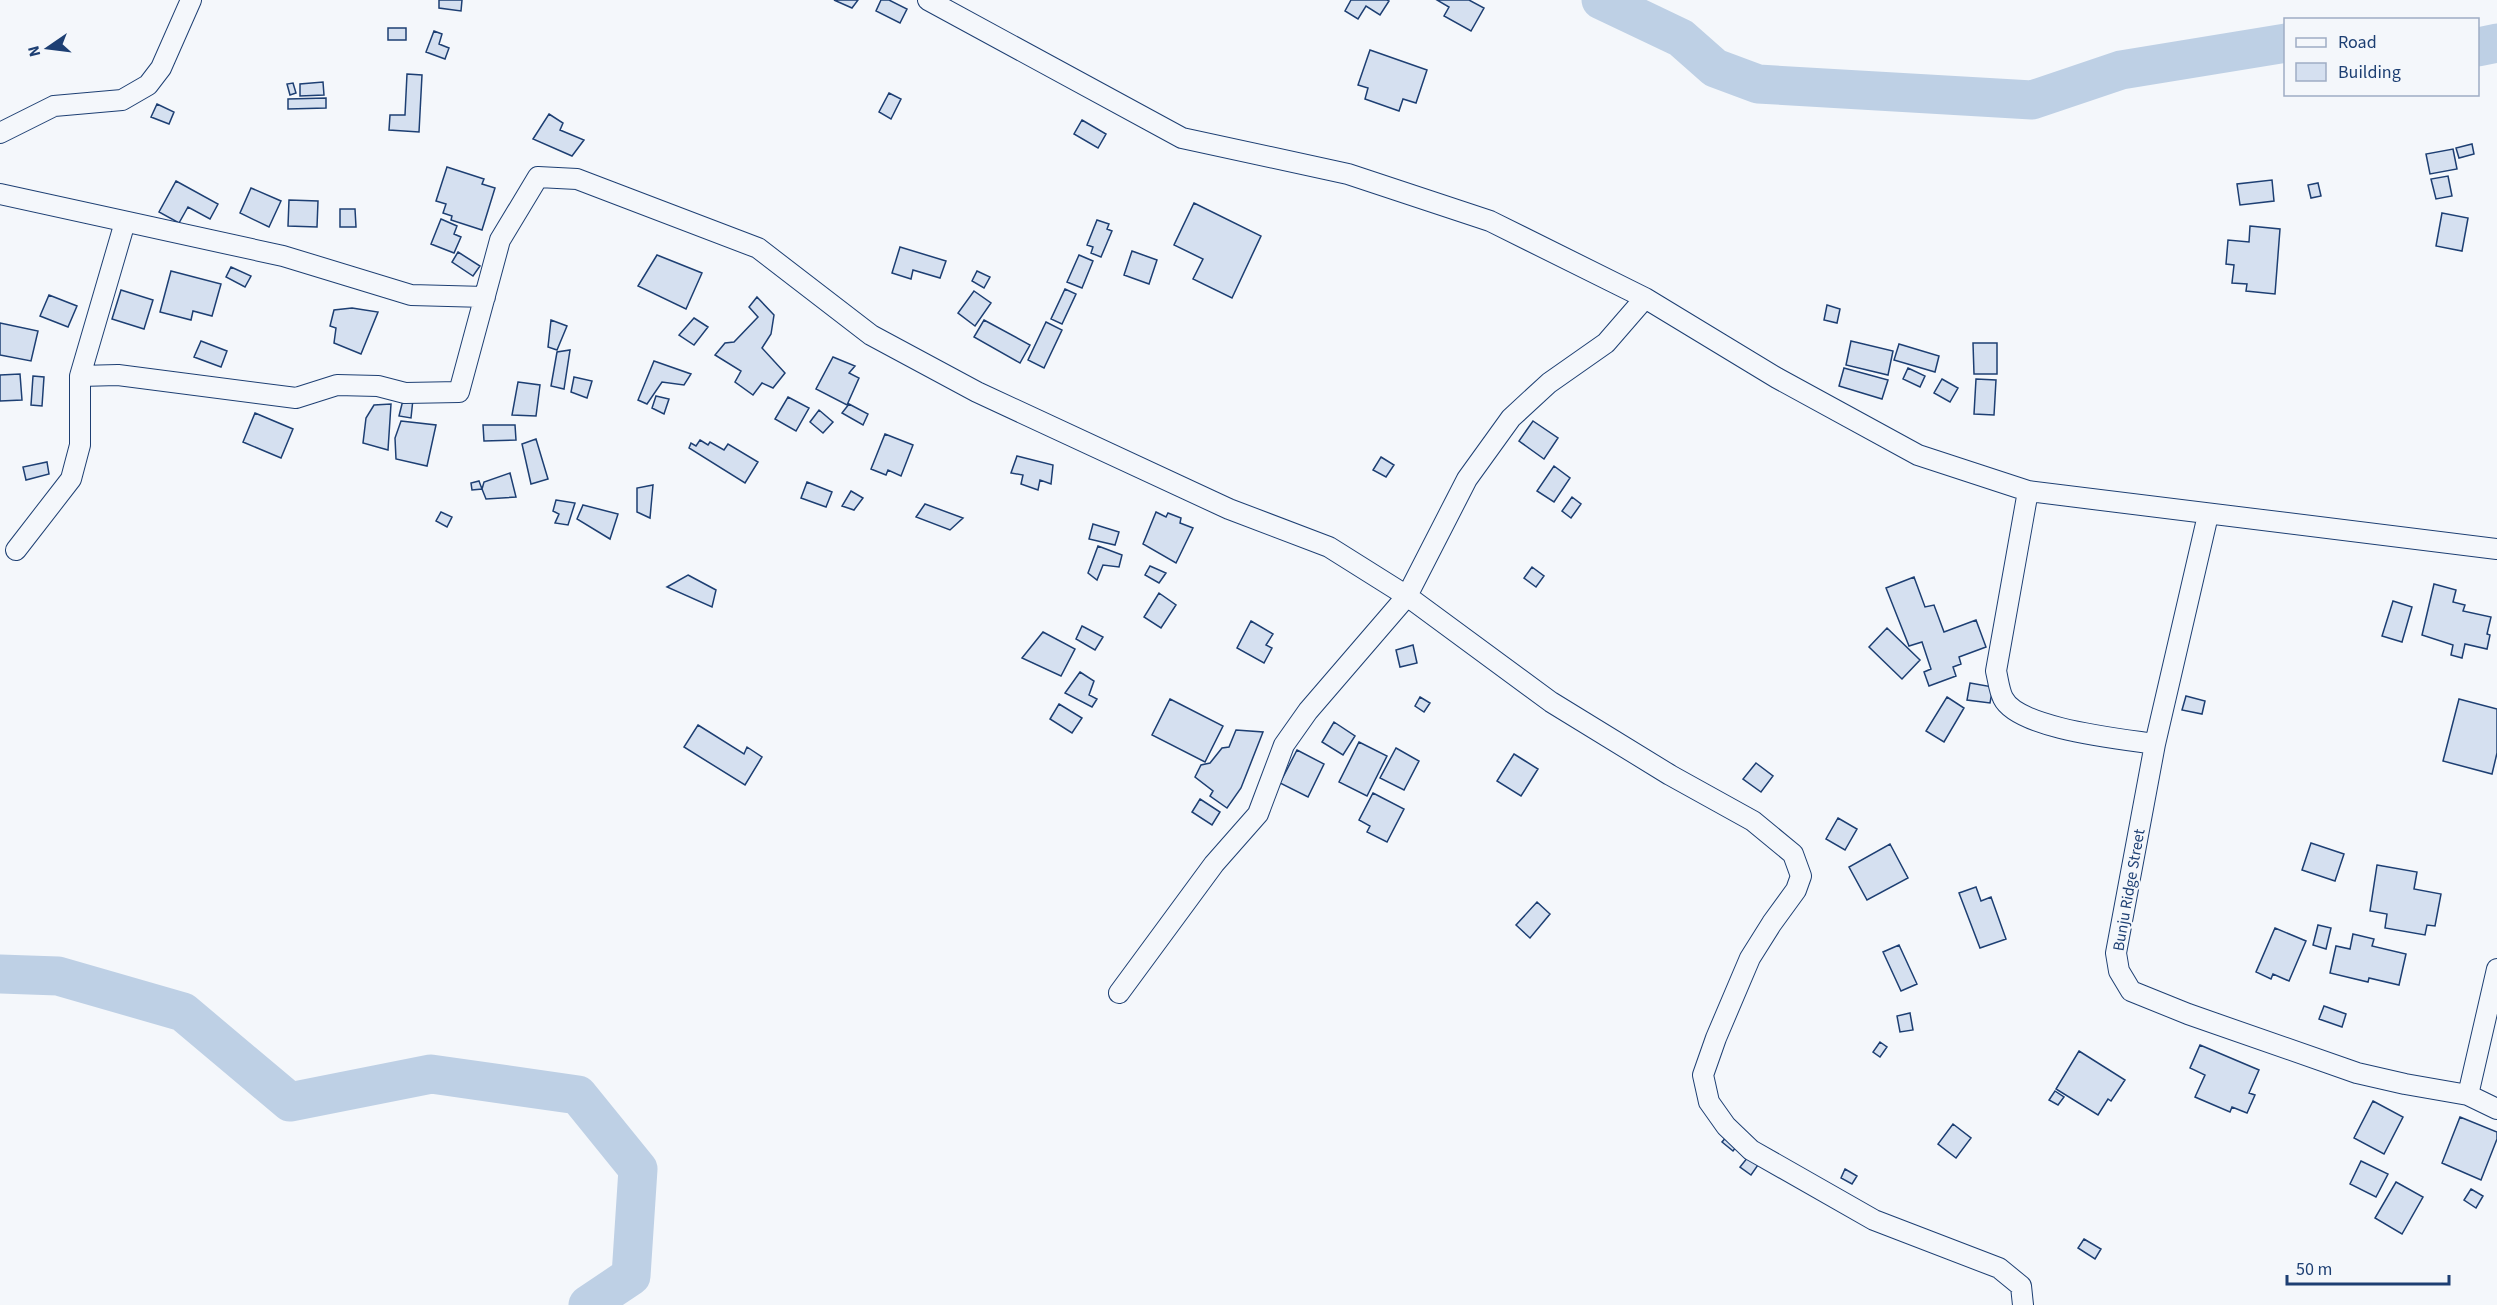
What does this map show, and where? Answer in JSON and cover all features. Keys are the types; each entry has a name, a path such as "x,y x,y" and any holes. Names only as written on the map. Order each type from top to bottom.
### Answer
{"street":[{"path":"0,134 54,106 122,100 148,84 161,68 191,0"},
{"path":"928,0 1182,138 1348,174 1490,221 1645,298 1777,378 1918,455 2028,491 2497,549"},
{"path":"80,376 118,375 296,398 337,385 378,386 405,393 459,392 500,240 537,177 577,179 758,248 871,335 977,392 1229,509 1329,546 1407,596 1551,702 1752,822 1793,854 1801,876 1796,890 1750,958 1716,1038 1703,1075 1709,1102 1726,1126 1751,1150 1874,1220 1999,1268 2021,1286 2023,1305"},
{"path":"0,194 283,256 411,295 485,297"},
{"path":"16,550 71,479 80,445 80,376 125,222"},
{"path":"1119,993 1214,864 1258,814 1284,745 1308,711 1407,596 1467,479 1511,418 1549,383 1606,344 1645,298"},
{"path":"2028,491 1996,670 2004,699 2020,713 2056,728 2155,744"},
{"name":"Bunju Ridge Street","path":"2208,515 2155,744 2116,953 2119,971 2131,991 2188,1014 2358,1073 2468,1095 2497,1109"},
{"path":"2468,1095 2497,969"}],"building":[{"path":"439,0 462,0 461,11 439,8"},
{"path":"834,0 858,0 852,8"},
{"path":"881,0 889,0 907,9 900,23 876,11"},
{"path":"1351,0 1389,1 1380,15 1366,6 1358,19 1345,11"},
{"path":"1437,0 1469,0 1484,8 1471,31 1444,16 1449,7"},
{"path":"388,28 406,28 406,40 388,40"},
{"path":"434,31 442,34 439,44 449,48 445,59 426,52"},
{"path":"1370,50 1427,70 1416,103 1403,99 1399,111 1365,99 1368,88 1358,85"},
{"path":"407,74 422,75 419,132 389,130 390,115 405,115"},
{"path":"323,82 324,95 300,96 300,84"},
{"path":"293,83 296,93 290,95 287,84"},
{"path":"889,93 901,99 891,119 879,112"},
{"path":"326,98 326,108 288,109 288,99"},
{"path":"157,104 174,112 169,124 151,117"},
{"path":"549,114 563,123 560,130 584,140 572,156 533,139"},
{"path":"1082,120 1106,134 1098,148 1074,134"},
{"path":"2472,144 2474,154 2459,158 2456,148"},
{"path":"2453,149 2457,169 2430,174 2426,154"},
{"path":"447,167 484,179 482,184 495,188 482,230 451,220 452,216 443,213 446,204 436,201"},
{"path":"2448,176 2452,196 2436,199 2431,179"},
{"path":"2272,180 2274,201 2240,205 2237,184"},
{"path":"176,181 218,204 210,219 188,207 179,223 159,212"},
{"path":"2318,183 2321,196 2311,198 2308,185"},
{"path":"251,188 281,201 269,227 240,213"},
{"path":"289,200 318,201 317,227 288,226"},
{"path":"1194,203 1261,236 1232,298 1193,279 1203,259 1174,245"},
{"path":"340,209 355,209 356,227 340,227"},
{"path":"2442,213 2468,218 2462,251 2436,246"},
{"path":"441,219 457,226 454,234 461,237 454,253 431,244"},
{"path":"1097,220 1109,224 1107,229 1112,231 1101,257 1091,253 1093,247 1087,245"},
{"path":"2250,226 2280,229 2275,294 2246,291 2247,284 2232,283 2234,265 2226,264 2228,240 2249,242"},
{"path":"900,247 946,261 940,278 913,270 911,279 892,273"},
{"path":"1132,251 1157,260 1149,284 1124,275"},
{"path":"458,252 480,266 473,276 452,262"},
{"path":"657,255 702,273 686,309 638,286"},
{"path":"1079,255 1093,261 1082,288 1067,282"},
{"path":"231,267 251,276 245,287 226,277"},
{"path":"171,271 221,284 212,316 193,311 191,320 160,312"},
{"path":"977,271 990,277 984,288 972,281"},
{"path":"1065,289 1076,294 1062,324 1051,319"},
{"path":"121,290 153,300 144,329 112,319"},
{"path":"974,291 991,303 975,326 958,313"},
{"path":"49,295 77,306 68,327 40,316"},
{"path":"757,297 774,315 771,334 762,348 785,373 773,388 762,383 753,395 735,382 741,371 715,355 725,343 734,342 758,317 749,307"},
{"path":"1827,305 1840,309 1837,323 1824,320"},
{"path":"352,308 378,312 361,354 334,343 336,328 330,326 334,310"},
{"path":"694,318 708,327 694,345 679,335"},
{"path":"551,320 567,326 557,350 548,347"},
{"path":"984,320 1030,345 1020,363 974,337"},
{"path":"1046,322 1062,330 1044,368 1028,360"},
{"path":"0,323 38,331 31,361 0,355"},
{"path":"201,341 227,351 221,367 194,357"},
{"path":"1851,341 1893,351 1888,375 1846,365"},
{"path":"1973,343 1997,343 1997,374 1974,374"},
{"path":"1899,344 1939,356 1935,372 1894,360"},
{"path":"570,350 564,389 551,386 557,352"},
{"path":"833,357 855,366 849,373 859,378 847,405 816,389"},
{"path":"654,361 691,374 684,385 662,382 647,404 638,400"},
{"path":"1844,368 1888,380 1882,399 1839,386"},
{"path":"1908,368 1925,376 1920,387 1903,379"},
{"path":"20,374 22,400 0,401 0,375"},
{"path":"33,376 44,377 42,406 31,405"},
{"path":"574,377 592,381 587,398 571,392"},
{"path":"1942,379 1958,388 1950,402 1934,393"},
{"path":"1976,379 1996,380 1994,415 1974,414"},
{"path":"518,382 540,385 536,416 512,415"},
{"path":"656,396 669,399 664,414 652,408"},
{"path":"788,397 809,408 796,431 775,419"},
{"path":"413,399 411,418 399,416 403,400"},
{"path":"391,404 388,450 363,443 366,418 374,405"},
{"path":"849,404 868,414 863,425 842,413"},
{"path":"819,410 833,422 823,433 810,422"},
{"path":"255,413 293,429 281,458 243,442"},
{"path":"401,421 436,425 427,466 396,459 395,438"},
{"path":"1533,421 1558,438 1544,459 1519,441"},
{"path":"483,425 515,425 516,440 484,441"},
{"path":"885,434 913,445 901,476 888,470 886,475 871,469"},
{"path":"536,439 548,479 531,484 522,444"},
{"path":"700,440 708,445 710,442 724,450 728,444 758,462 745,483 689,448 691,443 696,446"},
{"path":"1017,456 1053,465 1051,484 1040,480 1038,490 1021,484 1023,475 1011,473"},
{"path":"1381,457 1394,465 1386,477 1373,470"},
{"path":"47,462 49,474 26,480 23,467"},
{"path":"1554,466 1570,478 1554,502 1537,491"},
{"path":"510,473 516,497 486,499 482,489 484,482"},
{"path":"479,481 482,489 472,490 471,483"},
{"path":"807,482 832,492 826,507 801,498"},
{"path":"653,485 650,518 637,512 637,488"},
{"path":"851,491 863,498 854,510 842,506"},
{"path":"1572,497 1581,504 1571,518 1562,511"},
{"path":"556,500 575,503 568,525 555,523 559,514 553,511"},
{"path":"925,504 963,518 950,530 916,517"},
{"path":"583,505 618,514 610,539 577,519"},
{"path":"441,512 452,517 447,527 436,521"},
{"path":"1156,512 1166,517 1168,513 1181,518 1180,523 1193,528 1176,563 1143,544"},
{"path":"1093,524 1119,532 1115,545 1089,539"},
{"path":"1098,546 1122,555 1119,567 1103,565 1097,580 1088,573"},
{"path":"1150,566 1166,573 1159,583 1145,575"},
{"path":"1532,567 1544,576 1536,587 1524,578"},
{"path":"688,575 716,590 712,607 667,587"},
{"path":"1914,577 1925,607 1934,605 1944,632 1976,620 1986,647 1959,657 1961,664 1953,667 1956,676 1929,686 1924,672 1931,669 1922,642 1909,646 1886,588"},
{"path":"2434,584 2456,590 2453,602 2465,605 2463,611 2491,617 2487,634 2490,635 2487,649 2465,644 2462,658 2451,655 2453,645 2422,635"},
{"path":"1159,593 1176,605 1161,628 1144,617"},
{"path":"2393,601 2412,607 2402,642 2382,636"},
{"path":"1251,621 1273,634 1266,645 1272,648 1264,663 1237,648"},
{"path":"1082,626 1103,637 1095,650 1076,639"},
{"path":"1887,628 1920,660 1902,679 1869,647"},
{"path":"1043,632 1075,649 1061,676 1022,658"},
{"path":"1413,645 1417,663 1400,667 1396,650"},
{"path":"1080,672 1094,681 1089,695 1097,699 1092,707 1065,693"},
{"path":"1970,683 1993,687 1990,703 1967,700"},
{"path":"2186,696 2205,701 2202,714 2182,710"},
{"path":"1420,697 1430,703 1424,712 1415,706"},
{"path":"1947,697 1964,708 1944,742 1926,731"},
{"path":"1170,699 1223,726 1205,762 1152,735"},
{"path":"2459,699 2497,709 2497,753 2492,774 2443,761"},
{"path":"1059,704 1082,718 1072,733 1050,719"},
{"path":"1334,722 1355,736 1343,755 1322,742"},
{"path":"698,725 744,754 747,747 762,757 745,785 684,747"},
{"path":"1236,730 1263,732 1241,788 1227,808 1210,796 1213,791 1195,777 1201,765 1210,763 1222,748 1229,747"},
{"path":"1359,742 1387,756 1367,796 1339,782"},
{"path":"1396,748 1419,761 1404,790 1380,778"},
{"path":"1297,750 1324,764 1308,797 1280,783"},
{"path":"1514,754 1538,769 1521,796 1497,781"},
{"path":"1756,763 1773,776 1761,792 1743,779"},
{"path":"1373,793 1404,809 1387,842 1367,832 1370,826 1359,820"},
{"path":"1200,799 1220,812 1212,825 1192,812"},
{"path":"1838,818 1857,829 1845,850 1826,839"},
{"path":"2311,843 2344,854 2335,881 2302,870"},
{"path":"1890,844 1908,878 1867,900 1849,867"},
{"path":"2377,865 2417,872 2414,889 2441,894 2435,926 2427,925 2425,935 2385,928 2387,914 2370,911"},
{"path":"1976,887 1981,901 1991,897 2006,939 1980,948 1959,893"},
{"path":"1537,902 1550,914 1530,938 1516,925"},
{"path":"2318,925 2331,928 2326,949 2313,945"},
{"path":"2275,928 2306,941 2289,981 2273,974 2271,979 2256,972"},
{"path":"2353,934 2374,939 2372,946 2406,954 2399,985 2369,978 2368,982 2330,973 2336,946 2350,949"},
{"path":"1899,945 1917,984 1901,991 1883,952"},
{"path":"2324,1006 2346,1014 2342,1027 2319,1019"},
{"path":"1910,1013 1913,1030 1900,1032 1897,1016"},
{"path":"1880,1042 1887,1047 1880,1057 1873,1052"},
{"path":"2200,1045 2259,1070 2249,1093 2255,1095 2247,1113 2232,1107 2230,1112 2195,1097 2205,1075 2190,1068"},
{"path":"2079,1051 2125,1080 2111,1101 2108,1099 2098,1115 2056,1089"},
{"path":"2055,1091 2064,1097 2058,1105 2049,1100"},
{"path":"2373,1101 2403,1117 2384,1154 2354,1138"},
{"path":"2460,1117 2497,1132 2497,1139 2481,1180 2442,1163"},
{"path":"1953,1124 1971,1138 1956,1158 1938,1144"},
{"path":"1729,1134 1739,1143 1733,1151 1722,1142"},
{"path":"1748,1157 1758,1165 1751,1175 1740,1167"},
{"path":"2361,1161 2388,1174 2376,1197 2350,1184"},
{"path":"1845,1169 1857,1176 1852,1184 1841,1178"},
{"path":"2396,1182 2423,1197 2402,1234 2375,1218"},
{"path":"2471,1189 2483,1196 2476,1208 2464,1200"},
{"path":"2084,1239 2101,1249 2095,1259 2078,1248"}],"waterway":[{"path":"1601,0 1681,38 1715,68 1758,84 2032,100 2121,70 2284,43"},
{"path":"2479,47 2497,43"},
{"path":"0,974 58,976 183,1012 290,1102 431,1074 578,1095 638,1169 631,1276 588,1305"}]}
